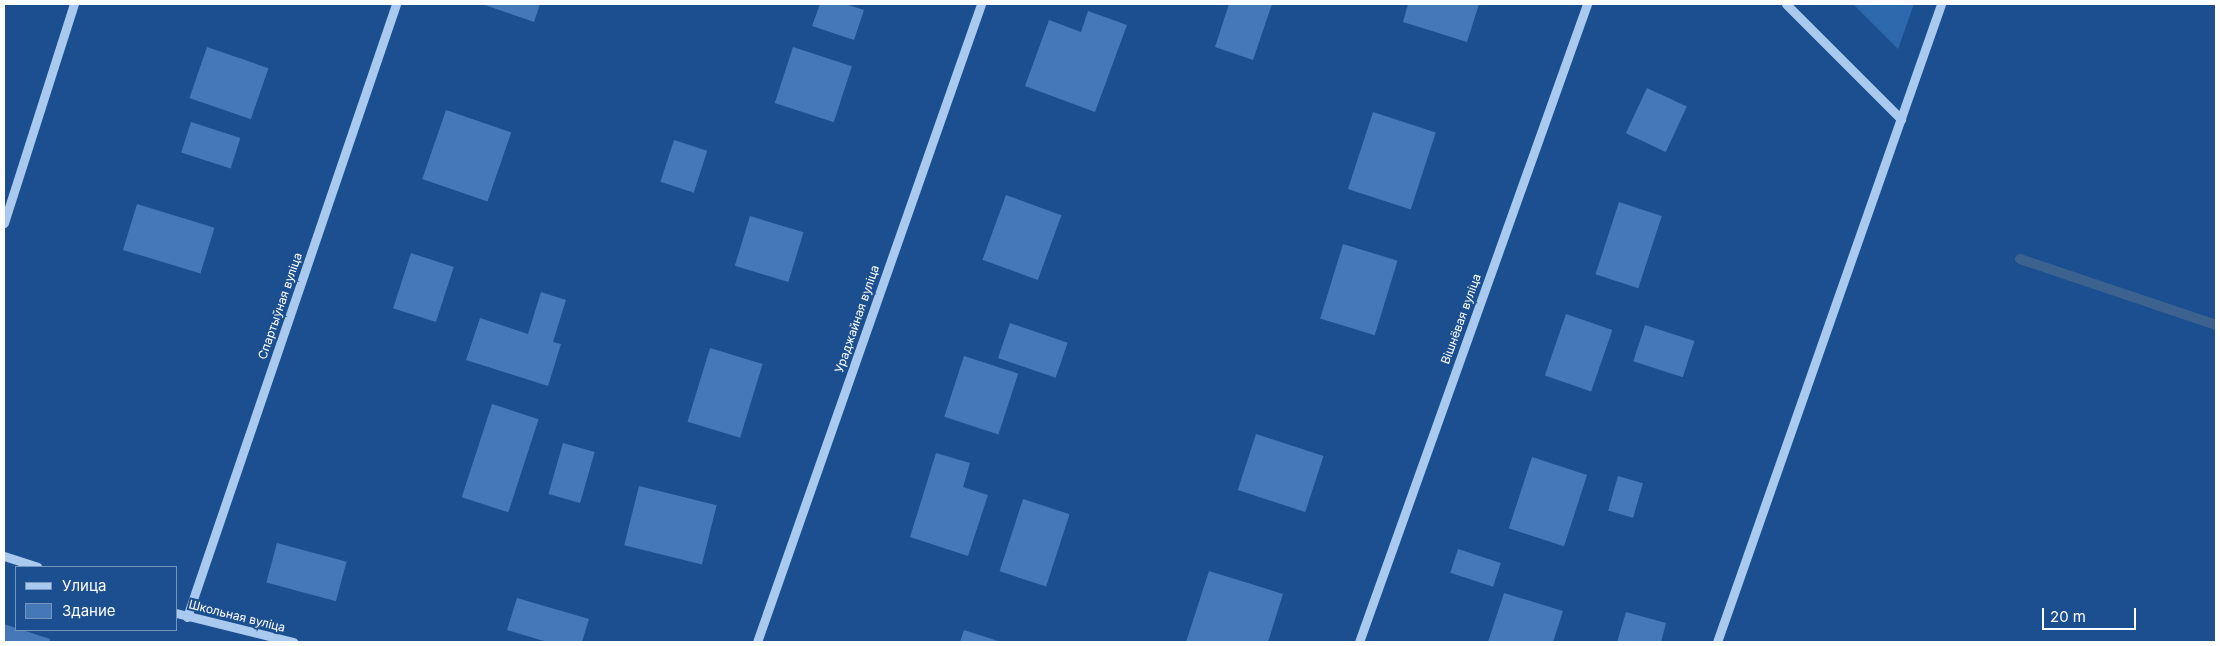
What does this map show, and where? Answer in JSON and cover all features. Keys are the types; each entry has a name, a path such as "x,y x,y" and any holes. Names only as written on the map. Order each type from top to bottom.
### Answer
{"street":[{"path":"4,223 74,4"},
{"name":"Спартыўная вуліца","path":"187,617 396,4"},
{"name":"Ураджайная вуліца","path":"757,642 981,4"},
{"name":"Вішнёвая вуліца","path":"1359,642 1587,4"},
{"path":"1786,4 1901,119"},
{"path":"1717,642 1941,4"},
{"path":"4,556 34,566"},
{"name":"Школьная вуліца","path":"178,614 293,642"}],"shaded area":[{"path":"1853,4 1914,4 1898,49"}],"building":[{"path":"482,4 540,4 534,22"},
{"path":"820,4 845,4 864,10 854,40 812,26"},
{"path":"1229,4 1272,4 1253,60 1215,47"},
{"path":"1408,4 1479,4 1467,42 1403,22"},
{"path":"1088,11 1127,25 1095,112 1025,86 1049,20 1081,32"},
{"path":"207,47 268,68 251,119 189,98"},
{"path":"793,47 852,66 834,122 775,103"},
{"path":"1647,88 1687,107 1666,152 1626,133"},
{"path":"446,110 511,132 487,201 422,179"},
{"path":"1373,112 1436,132 1411,209 1348,189"},
{"path":"191,122 240,138 231,169 181,152"},
{"path":"674,140 707,151 694,193 660,182"},
{"path":"1006,195 1061,215 1038,280 982,260"},
{"path":"1619,202 1662,216 1638,288 1596,274"},
{"path":"137,204 214,228 200,274 123,250"},
{"path":"750,216 804,232 788,282 735,266"},
{"path":"1343,244 1398,261 1375,335 1320,319"},
{"path":"411,253 454,267 436,322 393,308"},
{"path":"541,292 566,300 553,342 561,344 548,386 466,360 480,318 528,334"},
{"path":"1566,314 1612,330 1591,391 1545,375"},
{"path":"1010,323 1068,343 1056,378 998,358"},
{"path":"1645,325 1694,341 1683,377 1633,361"},
{"path":"710,348 763,364 740,438 687,422"},
{"path":"964,356 1018,374 998,434 944,417"},
{"path":"492,404 539,419 508,512 462,497"},
{"path":"1256,434 1324,456 1305,512 1238,490"},
{"path":"563,443 595,452 580,503 548,494"},
{"path":"936,453 970,463 963,487 988,495 968,556 910,537"},
{"path":"1532,457 1587,475 1564,546 1509,528"},
{"path":"1618,476 1643,483 1633,518 1608,511"},
{"path":"639,486 717,505 702,565 624,545"},
{"path":"1023,499 1070,514 1046,586 1000,571"},
{"path":"277,543 347,562 336,601 266,583"},
{"path":"1458,549 1501,563 1493,587 1450,573"},
{"path":"1209,571 1283,594 1268,642 1186,642"},
{"path":"1504,593 1563,611 1553,642 1488,642"},
{"path":"517,598 589,619 582,642 547,642 507,630"},
{"path":"1626,612 1666,623 1661,642 1617,642"},
{"path":"4,624 15,628 15,631 25,631 50,639 49,642 4,642"},
{"path":"964,630 1001,642 960,642"}],"waterway":[{"path":"2020,259 2216,325"}]}
